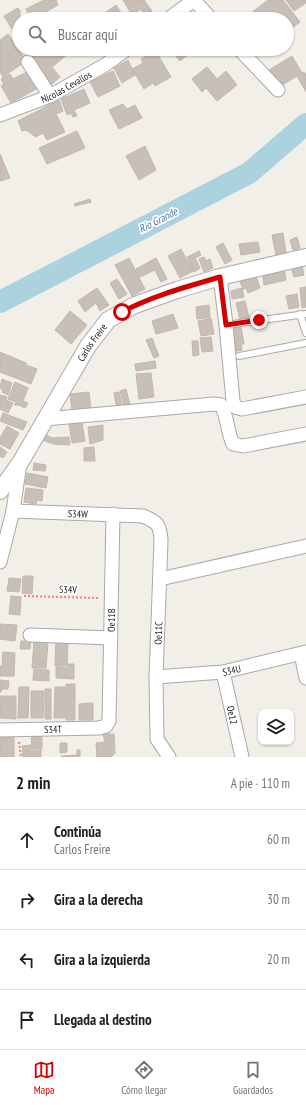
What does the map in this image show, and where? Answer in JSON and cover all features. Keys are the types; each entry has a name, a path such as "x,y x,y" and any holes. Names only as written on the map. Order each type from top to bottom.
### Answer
{"street":[{"path":"178,12 194,0 205,12"},
{"name":"Nicolas Cevallos","path":"0,115 50,96 105,65 117,56"},
{"path":"246,56 278,90"},
{"path":"28,62 50,96"},
{"name":"Carlos Freire","path":"0,491 20,463 88,346 108,320 135,305 177,290 220,277 306,257"},
{"path":"220,277 233,401 235,407 242,408 306,397"},
{"path":"45,419 214,404 221,405 224,410 229,437 233,444 243,446 306,434"},
{"path":"0,562 13,511 20,463"},
{"name":"S34W","path":"13,511 142,516"},
{"name":"Oe11B","path":"106,726 109,721 113,514"},
{"name":"Oe11C","path":"142,516 155,522 160,529 160,579 156,677 157,739 169,757"},
{"path":"160,579 306,546"},
{"path":"30,635 111,638"},
{"path":"303,653 306,678"},
{"name":"S34U","path":"156,677 223,672 303,653"},
{"name":"Oe12","path":"223,672 242,757"},
{"name":"S34T","path":"0,730 99,728 106,726"}],"lane":[{"path":"226,325 303,314 306,333"},
{"path":"239,356 306,343"}],"path":[{"name":"S34V","path":"24,596 111,598"}],"building":[{"path":"44,0 56,0 58,5 46,12 28,12 26,9"},
{"path":"123,0 144,0 152,11 143,12 141,9 136,12 130,12"},
{"path":"268,0 283,0 292,12 252,12"},
{"path":"286,0 306,0 306,3 294,11"},
{"path":"116,5 121,12 106,12"},
{"path":"18,8 21,12 12,12 12,29 4,16"},
{"path":"294,14 300,22 294,27"},
{"path":"8,34 12,40 12,56 23,56 26,61 3,77 0,72 0,40"},
{"path":"27,56 65,56 52,67 60,77 51,85"},
{"path":"146,56 159,56 171,77 155,86 153,83 144,89 132,69 143,63 141,59"},
{"path":"176,56 186,56 180,61"},
{"path":"292,56 302,73 304,72 306,75 306,92 297,76 279,87 269,70"},
{"path":"128,60 135,75 122,83 114,68"},
{"path":"207,67 217,79 226,71 237,85 217,101 206,88 202,92 192,79"},
{"path":"29,71 38,88 11,103 1,86 4,84 1,79 10,74 13,79"},
{"path":"113,71 120,86 98,97 90,82"},
{"path":"84,89 90,103 74,110 77,116 73,117 71,113 67,115 61,99"},
{"path":"59,100 63,111 56,114 65,132 47,140 43,133 36,137 26,130 22,131 18,121"},
{"path":"123,104 127,109 135,105 142,118 119,129 109,110"},
{"path":"77,131 85,148 47,164 39,148"},
{"path":"145,146 156,170 139,180 126,156"},
{"path":"0,154 10,178 0,181"},
{"path":"90,199 91,202 75,206 74,204"},
{"path":"283,233 286,253 276,255 272,235"},
{"path":"297,237 300,248 293,250 290,240"},
{"path":"258,242 260,252 241,255 239,244"},
{"path":"223,243 232,260 225,264 216,247"},
{"path":"181,249 193,271 180,278 168,256"},
{"path":"199,251 201,255 195,258 200,268 194,272 187,257"},
{"path":"204,257 206,261 210,259 213,268 204,272 199,259"},
{"path":"129,258 145,289 132,296 115,265"},
{"path":"156,258 167,279 161,282 155,270 140,277 136,269"},
{"path":"302,265 304,275 294,277 291,267"},
{"path":"284,267 286,280 264,285 262,272"},
{"path":"256,276 260,288 248,293 246,288 243,289 240,282"},
{"path":"117,279 127,294 119,299 110,283"},
{"path":"306,287 306,307 302,308 300,288"},
{"path":"97,288 109,305 100,311 96,303 85,312 78,301"},
{"path":"242,288 244,297 232,299 231,291"},
{"path":"297,294 299,307 289,309 286,296"},
{"path":"245,301 249,318 240,320 236,303"},
{"path":"209,305 210,317 197,319 196,307"},
{"path":"70,311 87,325 71,344 55,330"},
{"path":"173,314 178,328 156,334 152,321"},
{"path":"211,318 214,334 201,336 198,321"},
{"path":"241,327 244,344 241,344 242,350 232,352 228,329"},
{"path":"211,337 213,351 202,352 200,338"},
{"path":"152,338 159,356 154,358 146,340"},
{"path":"192,341 198,341 199,355 193,356"},
{"path":"0,352 37,369 31,384 0,372"},
{"path":"155,361 156,368 136,371 135,364"},
{"path":"151,373 154,397 139,399 136,374"},
{"path":"2,379 12,383 8,395 2,392 3,390 0,388"},
{"path":"15,382 28,388 23,401 28,403 25,408 19,405 14,405 16,402 8,399"},
{"path":"126,389 130,405 124,406 120,391"},
{"path":"89,392 91,409 72,411 70,394"},
{"path":"119,392 122,406 117,408 114,393"},
{"path":"0,395 7,397 6,400 13,403 8,413 0,409"},
{"path":"3,413 27,422 23,430 0,421"},
{"path":"82,422 85,441 72,443 69,423"},
{"path":"103,425 103,440 90,444 88,427"},
{"path":"7,426 19,433 10,449 0,444 0,438"},
{"path":"39,431 52,438 69,437 70,445 53,444 37,438"},
{"path":"0,447 7,452 3,458 0,456"},
{"path":"94,447 95,461 84,461 84,448"},
{"path":"34,463 46,465 45,471 33,470"},
{"path":"27,473 48,477 46,488 25,484"},
{"path":"26,488 43,490 42,501 37,500 36,504 24,502"},
{"path":"23,576 33,576 32,594 22,593"},
{"path":"9,578 21,579 19,592 7,591"},
{"path":"11,596 21,597 20,615 9,614"},
{"path":"0,624 17,625 15,641 0,639"},
{"path":"21,641 31,641 30,649 20,649"},
{"path":"34,641 48,642 46,668 32,668"},
{"path":"56,641 68,641 67,666 55,666"},
{"path":"3,652 15,653 14,676 0,676 0,666 2,667"},
{"path":"68,664 74,664 74,679 56,678 56,667 68,668"},
{"path":"34,669 49,670 49,681 33,680"},
{"path":"0,680 9,681 8,689 2,689 1,692 0,692"},
{"path":"66,684 75,684 75,720 66,720"},
{"path":"19,687 29,687 28,718 18,718"},
{"path":"55,687 65,687 65,718 54,718"},
{"path":"45,689 51,689 51,719 45,719"},
{"path":"31,691 44,691 43,718 31,718"},
{"path":"0,696 16,696 16,719 0,718"},
{"path":"93,703 93,720 79,720 79,704"},
{"path":"14,733 14,757 0,757 0,734"},
{"path":"103,734 114,734 115,753 111,757 97,757 96,743 105,742"},
{"path":"42,735 42,749 32,749 31,736"},
{"path":"60,743 67,743 67,752 60,753"},
{"path":"31,745 31,751 41,750 41,757 23,757 22,746"},
{"path":"77,750 80,750 80,757 61,756 77,755"}],"waterway":[{"name":"Rio Grande","path":"0,302 249,173 306,124"}],"route":[{"path":"122,312 135,305 220,277 226,325 259,320"}]}
